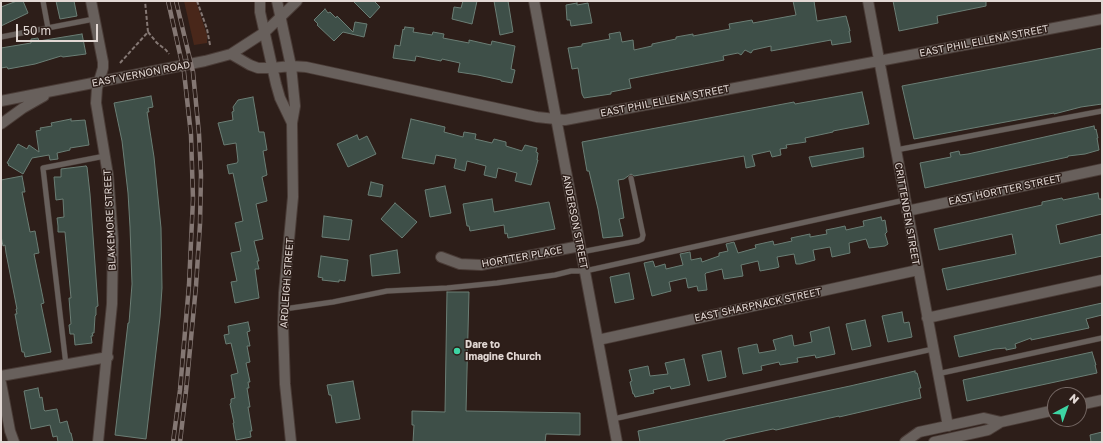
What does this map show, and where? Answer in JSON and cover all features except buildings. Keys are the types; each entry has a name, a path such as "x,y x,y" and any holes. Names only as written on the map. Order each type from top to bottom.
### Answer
{"street":[{"name":"BLAKEMORE STREET","path":"91,1 103,62 103,68 96,95 96,103 106,156 113,248 112,304 108,357 98,442"},
{"name":"ARDLEIGH STREET","path":"260,1 260,12 272,68 280,98 292,124"},
{"name":"ARDLEIGH STREET","path":"277,1 291,66 295,106 292,124 293,197 284,309 285,384 291,442"},
{"name":"EAST VERNON ROAD","path":"1,101 205,61 232,54 265,32 297,1"},
{"name":"ANDERSON STREET","path":"534,1 617,442"},
{"name":"CRITTENDEN STREET","path":"868,1 948,426"},
{"name":"EAST PHIL ELLENA STREET","path":"232,54 258,68 291,66 306,68 556,120 574,119 1102,18"},
{"name":"EAST VERNON ROAD","path":"1,124 23,108 51,92"},
{"name":"EAST HORTTER STREET","path":"907,211 1102,169"},
{"name":"HORTTER PLACE","path":"441,257 460,264 482,265 581,249"},
{"name":"EAST SHARPNACK STREET","path":"598,340 918,270"},
{"path":"927,318 1102,280"},
{"path":"1,376 108,357"},
{"path":"1,383 2,397 14,442"},
{"path":"1087,403 1102,400"},
{"path":"934,442 951,440 988,430 1001,422 1047,412"},
{"path":"905,442 919,432 984,418 1001,422"},
{"path":"8,442 10,431"}],"lane":[{"path":"43,1 48,28"},
{"path":"1,37 94,19"},
{"path":"896,150 1102,111"},
{"path":"66,365 43,168 106,156"},
{"path":"581,249 638,241 642,239 643,235 631,178"},
{"path":"284,309 333,302 387,291 447,288 497,283 555,275 571,271 585,271 905,200"},
{"path":"937,374 1102,338"},
{"path":"613,419 933,349"}],"path":[{"path":"144,1 148,32 169,54"},
{"path":"197,1 208,30 210,45"},
{"path":"120,63 148,32"}],"shaded area":[{"path":"184,1 196,1 207,35 207,43 194,45"}],"railway":[{"path":"168,1 184,72 191,135 193,199 189,285 180,390 173,442"},
{"path":"176,1 193,72 201,175 200,224 196,286 180,442"}],"place":[{"name":"Dare to Imagine Church","path":"457,351"}]}
